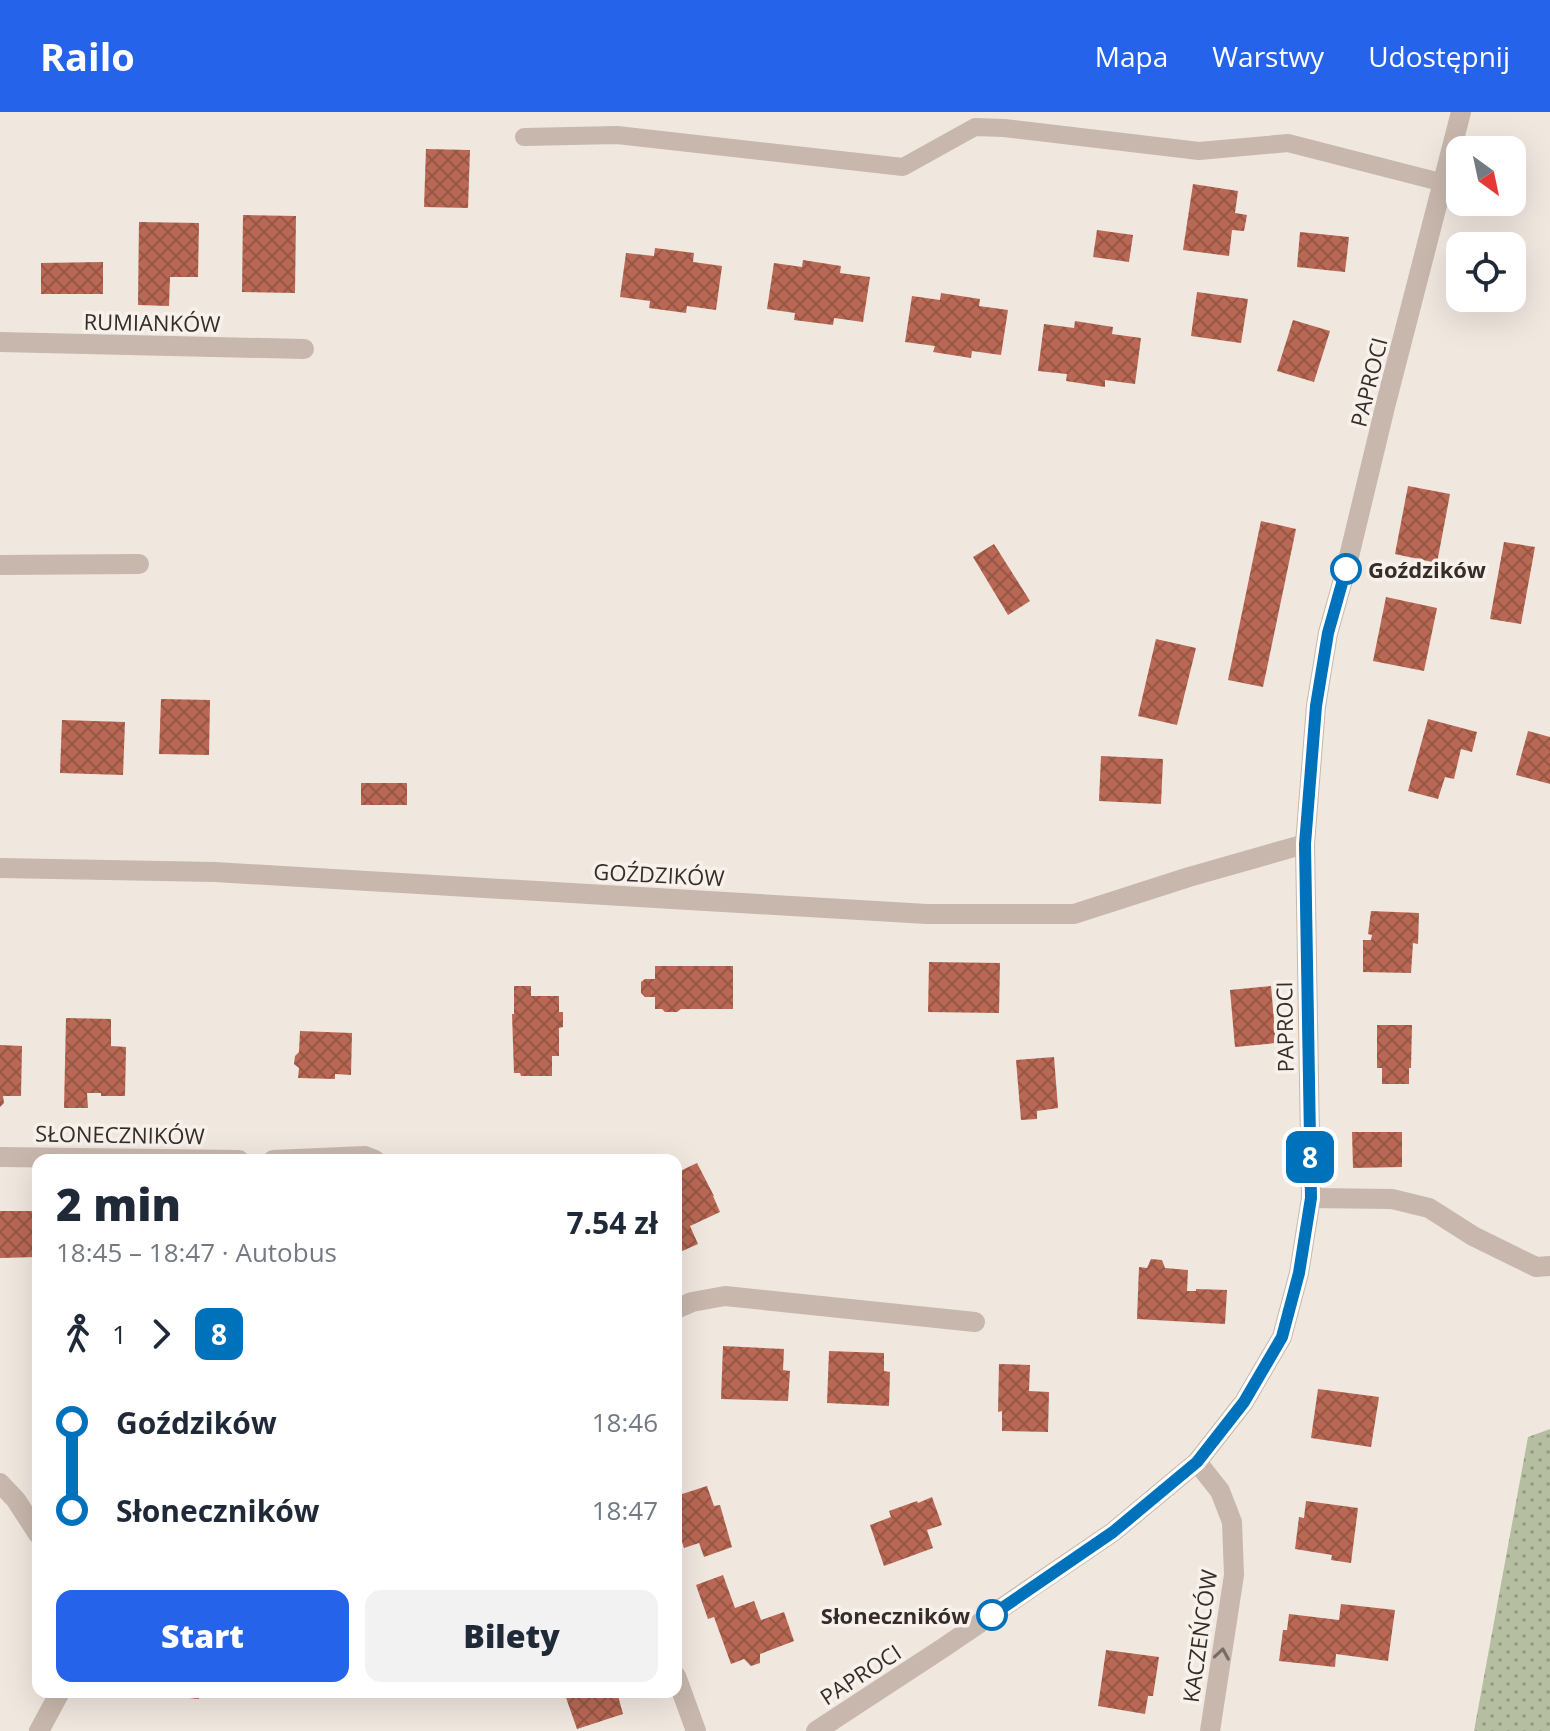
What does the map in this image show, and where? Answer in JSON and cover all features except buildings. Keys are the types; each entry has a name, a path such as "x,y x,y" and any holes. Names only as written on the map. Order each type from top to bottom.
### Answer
{"street":[{"name":"PAPROCI","path":"816,1731 1113,1532 1197,1462 1244,1402 1282,1337 1299,1273 1311,1198 1305,844 1316,706 1328,633 1461,112"},
{"name":"RUMIANKÓW","path":"0,342 304,349"},
{"path":"0,565 139,564"},
{"name":"GOŹDZIKÓW","path":"0,868 215,872 927,914 1074,914 1305,844"},
{"name":"SŁONECZNIKÓW","path":"0,1157 32,1157"},
{"path":"1311,1198 1392,1199 1429,1208 1473,1236 1536,1267 1550,1266"},
{"path":"682,1306 725,1296 975,1322"},
{"name":"KACZEŃCÓW","path":"1197,1462 1220,1491 1232,1522 1234,1575 1210,1731"},
{"path":"0,1483 32,1525"},
{"path":"682,1692 696,1731"},
{"path":"39,1731 57,1698"}],"lane":[{"path":"524,137 617,135 903,167 975,127 1004,128 1199,151 1288,143 1444,183"}],"green space":[{"path":"1550,1429 1550,1731 1474,1731 1528,1437"}],"bus line":[{"name":"8","path":"992,1615 1113,1532 1197,1462 1244,1402 1282,1337 1299,1273 1311,1198 1305,844 1316,706 1328,633 1346,569"}],"place":[{"name":"Goździków","path":"1346,569"},
{"name":"Słoneczników","path":"992,1615"}]}
